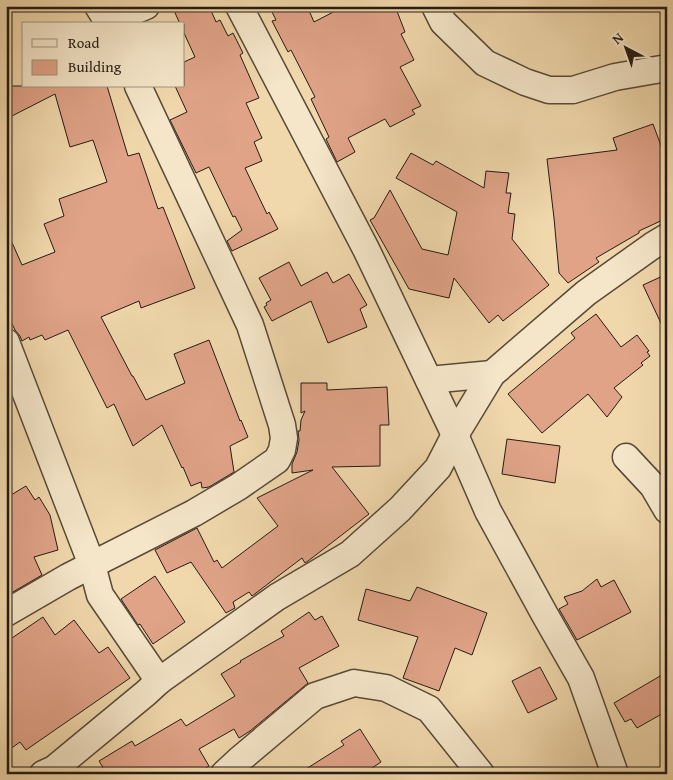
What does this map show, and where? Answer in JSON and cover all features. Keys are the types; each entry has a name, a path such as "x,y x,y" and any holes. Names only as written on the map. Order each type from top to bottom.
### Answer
{"street":[{"path":"105,17 146,6"},
{"path":"238,6 366,249 455,435 488,511 581,678 614,774"},
{"path":"435,6 443,22 485,63 525,82 549,90 573,90 615,77 667,68"},
{"path":"6,613 60,581 194,513 238,487 277,460 282,450 284,438 282,425 250,326 139,88"},
{"path":"43,774 54,769 146,694 159,680 277,597 350,554 400,509 438,468 455,435 492,374 586,293 667,237"},
{"path":"6,342 92,565 100,595 159,680"},
{"path":"429,380 492,374"},
{"path":"626,457 652,486 667,510"},
{"path":"224,774 315,696 354,683 386,688 428,709 481,774"}],"building":[{"path":"172,6 209,6 216,22 220,20 228,36 233,33 243,53 240,55 259,98 246,103 262,138 254,142 262,161 245,168 267,214 269,212 278,229 232,251 227,241 242,230 235,216 233,217 209,167 196,173 170,120 187,112 176,88 185,88 185,62 195,57 185,35 185,22 179,22"},
{"path":"269,6 307,6 314,22 345,6 395,6 405,32 401,34 414,60 400,67 421,106 412,110 415,114 390,127 385,119 348,138 355,152 337,162 326,139 329,137 311,99 315,97 291,50 288,52 272,21 276,20"},
{"path":"6,86 22,86 22,88 108,88 128,156 139,153 158,209 163,207 195,288 141,308 139,301 101,317 146,400 185,383 174,354 209,340 248,437 230,446 234,472 209,487 202,488 201,482 191,486 162,425 133,446 114,404 107,408 68,330 45,340 42,335 30,340 29,337 22,341 15,330 6,311 6,229 22,265 55,252 44,224 64,216 59,199 107,182 93,140 70,147 55,94 6,119"},
{"path":"653,124 667,162 667,218 639,231 639,233 596,258 599,262 568,283 559,273 547,159 617,150 613,138"},
{"path":"411,153 433,165 436,161 484,188 486,171 509,173 506,193 511,193 508,213 515,214 512,239 549,285 503,321 498,315 489,323 454,278 449,298 409,289 370,220 374,218 390,190 422,249 448,255 457,212 396,178"},
{"path":"289,262 301,286 327,272 333,283 349,274 367,305 360,309 367,327 328,343 311,301 272,321 264,307 271,300 259,278"},
{"path":"667,274 667,336 643,285"},
{"path":"596,314 621,347 637,335 649,351 647,352 650,356 641,363 643,365 614,388 622,397 607,417 588,394 542,433 508,394 575,338 571,333"},
{"path":"301,383 327,383 327,390 387,387 389,425 380,425 380,466 332,467 369,514 305,563 302,558 252,596 249,592 233,602 235,608 226,613 191,562 167,573 155,550 197,528 214,562 217,560 222,568 278,526 257,498 313,470 292,473 292,464 299,440 298,431 300,431 301,420 305,411 301,413"},
{"path":"507,439 560,446 555,483 502,474"},
{"path":"26,486 35,500 39,497 50,515 58,550 34,557 42,575 6,596 6,498"},
{"path":"155,576 185,622 153,644 121,599"},
{"path":"597,579 601,587 614,580 631,612 577,640 559,609 568,604 564,597 582,591"},
{"path":"417,587 487,613 472,655 455,648 439,691 403,678 418,637 358,620 366,589 410,601"},
{"path":"309,612 315,620 322,616 339,646 299,668 308,683 250,731 239,738 234,729 199,749 209,766 197,774 107,774 99,761 132,741 135,746 181,719 186,726 235,696 221,674 284,636 281,631"},
{"path":"43,617 55,635 74,620 99,653 108,647 130,678 26,750 20,742 6,752 6,642"},
{"path":"540,667 557,699 528,713 512,681"},
{"path":"667,672 667,711 637,728 631,719 625,722 614,703"},
{"path":"360,729 381,762 363,774 298,774 344,745 341,741"}]}
